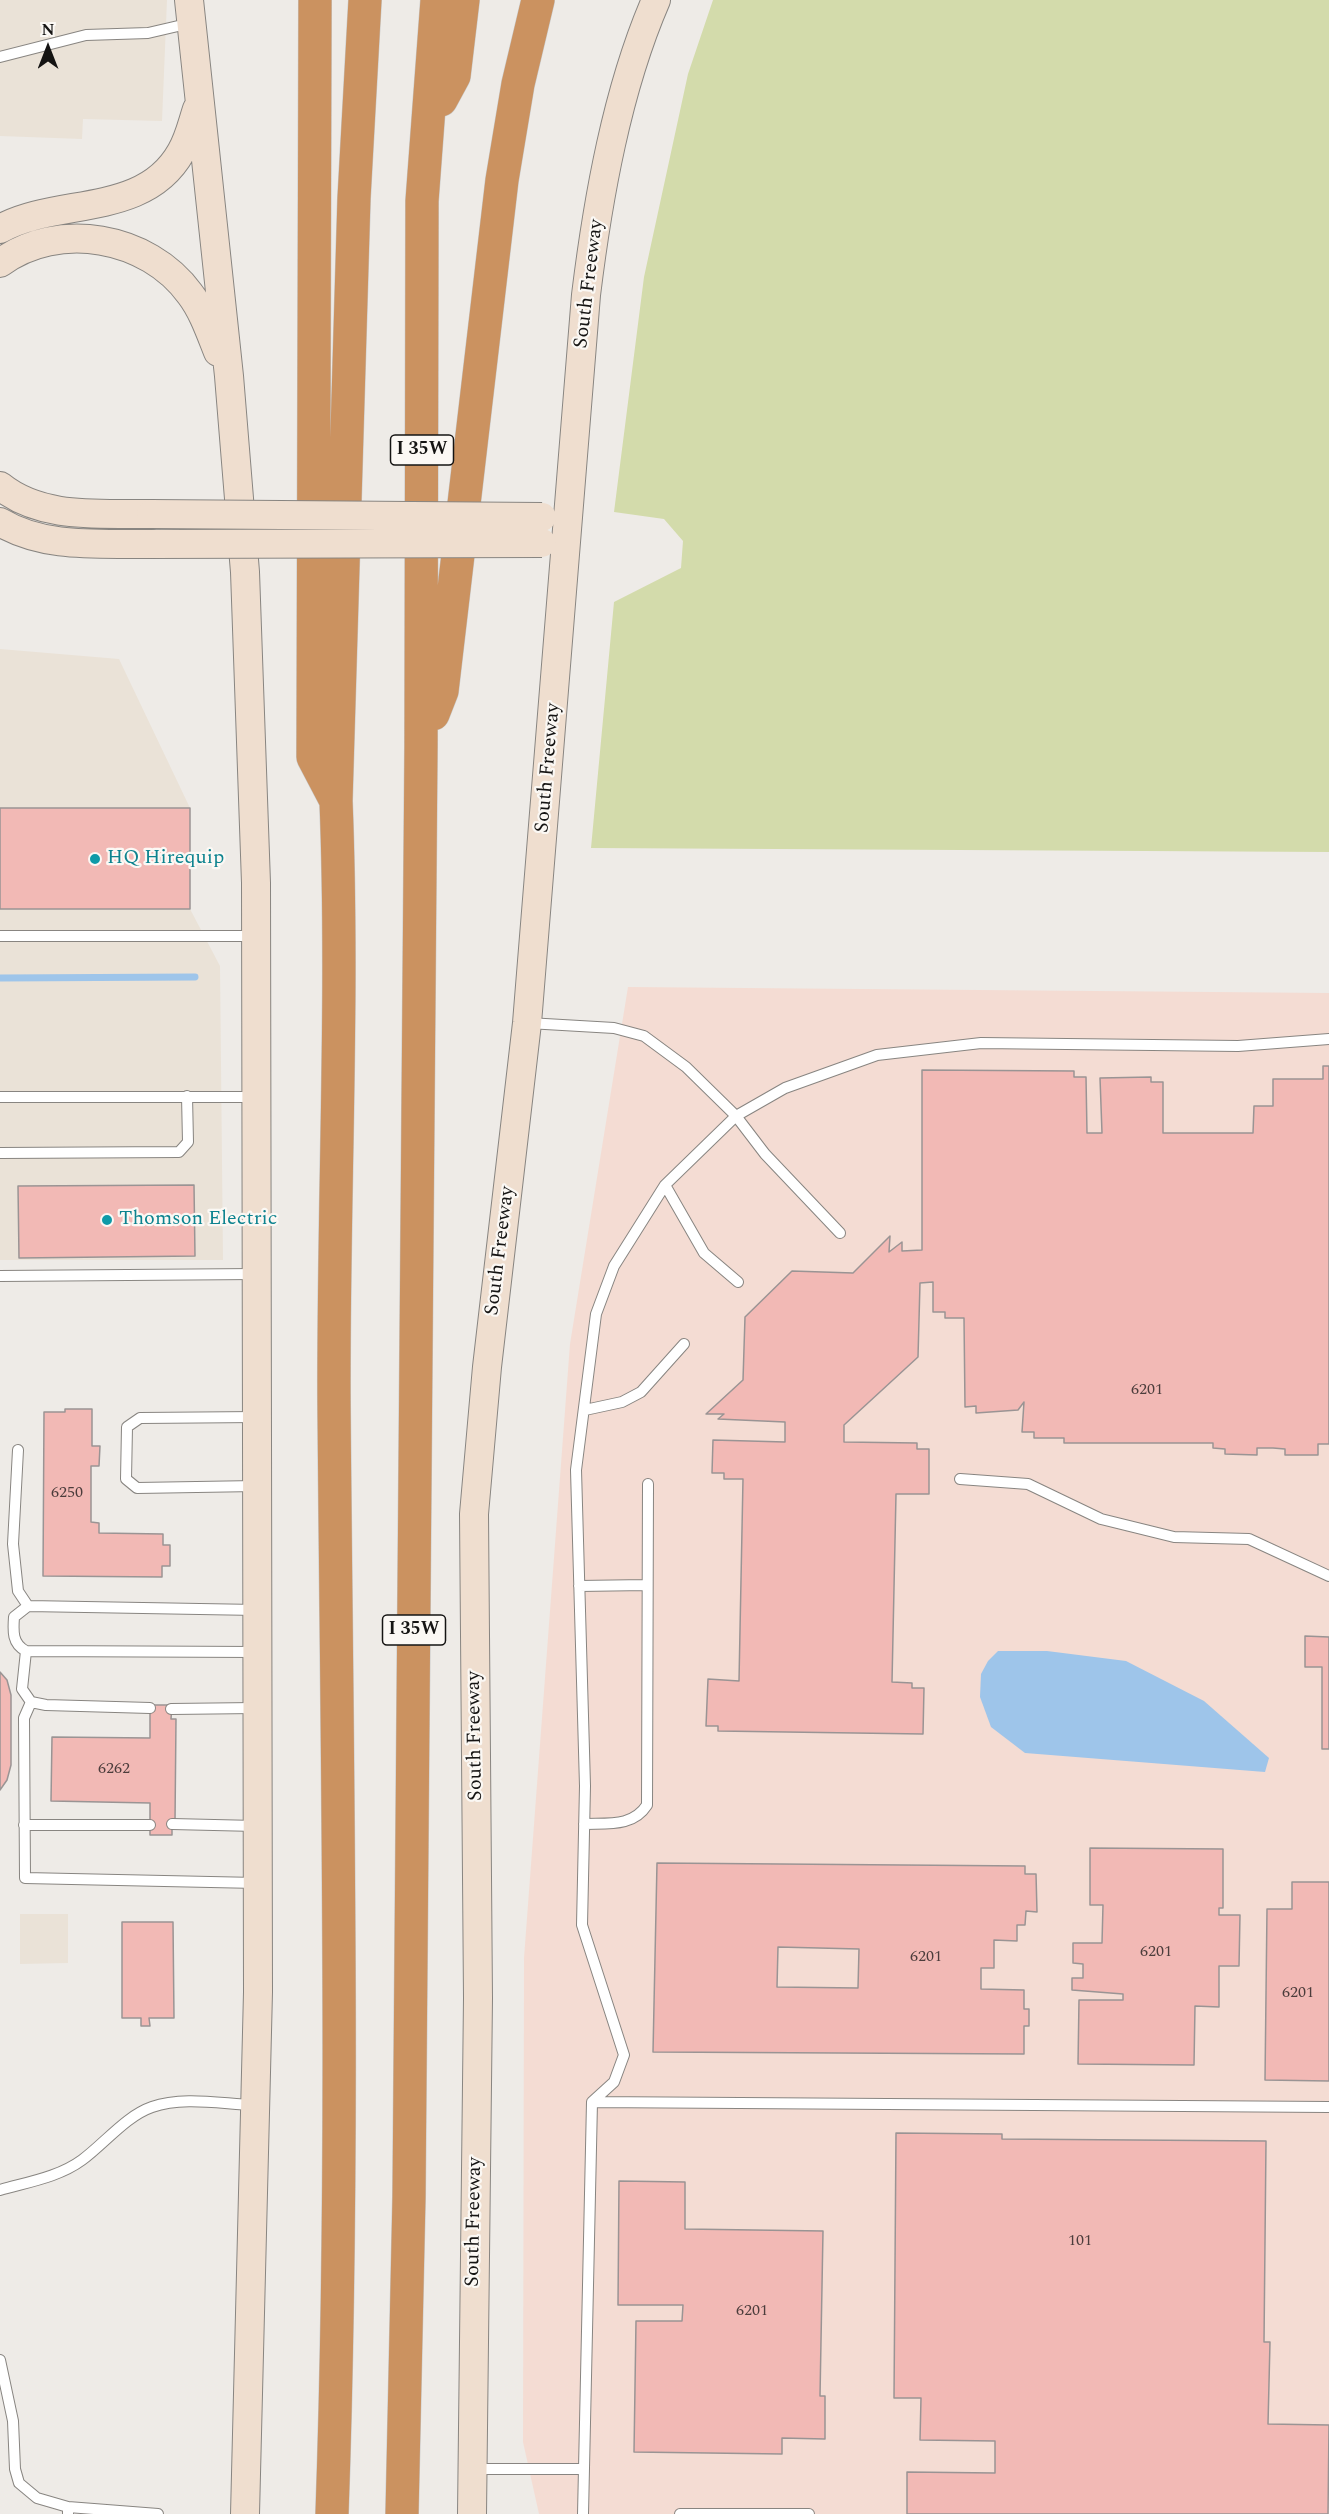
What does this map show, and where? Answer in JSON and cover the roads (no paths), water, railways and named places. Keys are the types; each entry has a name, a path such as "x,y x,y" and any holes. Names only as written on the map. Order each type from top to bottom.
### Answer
{"highway":[{"path":"315,0 313,757 336,801"},
{"path":"332,2514 339,2078 333,1265 339,878 336,801 354,210 365,0"},
{"name":"I 35W","path":"402,2514 409,2208 421,747 422,201 437,0"},
{"path":"428,126 454,76 463,0"},
{"path":"421,747 442,691 502,180 518,84 538,0"}],"main road":[{"name":"South Freeway","path":"472,2514 470,2469 478,1998 474,1514 487,1367 527,1023 555,530 595,227 633,66 656,0"},
{"path":"190,11 229,376 245,572 256,936 257,1883 255,2105 244,2514"},
{"path":"0,230 31,215 115,200 149,185 170,168 180,154 200,98"},
{"path":"0,263 20,251 41,244 81,238 104,240 144,256 178,279 190,294 229,376"},
{"path":"0,486 31,505 81,513 555,530"},
{"path":"0,522 26,535 48,540 150,544 555,530"}],"lane":[{"path":"0,57 86,35 148,33 190,11"},
{"path":"0,936 256,936"},
{"path":"527,1023 614,1028 644,1036 686,1067 736,1116 765,1154 840,1233"},
{"path":"583,2514 592,2102 614,2082 624,2055 582,1925 584,1824 576,1470 596,1314 614,1266 665,1185 736,1116 785,1088 877,1055 981,1043 1238,1046 1329,1039"},
{"path":"0,1153 178,1152 188,1142 187,1096"},
{"path":"0,1097 256,1097"},
{"path":"665,1185 704,1253 738,1282"},
{"path":"0,1275 257,1274"},
{"path":"585,1410 622,1402 641,1392 684,1344"},
{"path":"257,1417 140,1418 127,1427 126,1479 137,1488 257,1486"},
{"path":"18,1450 13,1544 18,1591 28,1606"},
{"path":"960,1479 1028,1484 1101,1519 1174,1537 1249,1539 1329,1576"},
{"path":"584,1824 625,1822 640,1816 647,1805 648,1484"},
{"path":"579,1586 646,1585"},
{"path":"257,1610 28,1606 14,1617 12,1633 19,1647 26,1651 257,1652"},
{"path":"26,1651 22,1689 31,1702 46,1705 150,1708"},
{"path":"31,1702 24,1718 25,1878 257,1883"},
{"path":"171,1709 257,1708"},
{"path":"172,1824 257,1826"},
{"path":"24,1826 150,1825"},
{"path":"592,2102 1329,2107"},
{"path":"0,2190 57,2174 81,2161 140,2112 153,2106 171,2103 255,2105"},
{"path":"0,2360 13,2421 15,2469 19,2483 37,2498 68,2511 158,2514"},
{"path":"470,2469 583,2469"},
{"path":"681,2514 809,2514"}],"water":[{"path":"998,1651 1047,1651 1126,1661 1204,1701 1269,1758 1265,1772 1025,1753 991,1727 980,1697 981,1674 988,1661"}],"waterway":[{"path":"0,978 195,977"}],"place":[{"name":"HQ Hirequip","path":"95,859"},
{"name":"Thomson Electric","path":"107,1220"}]}
